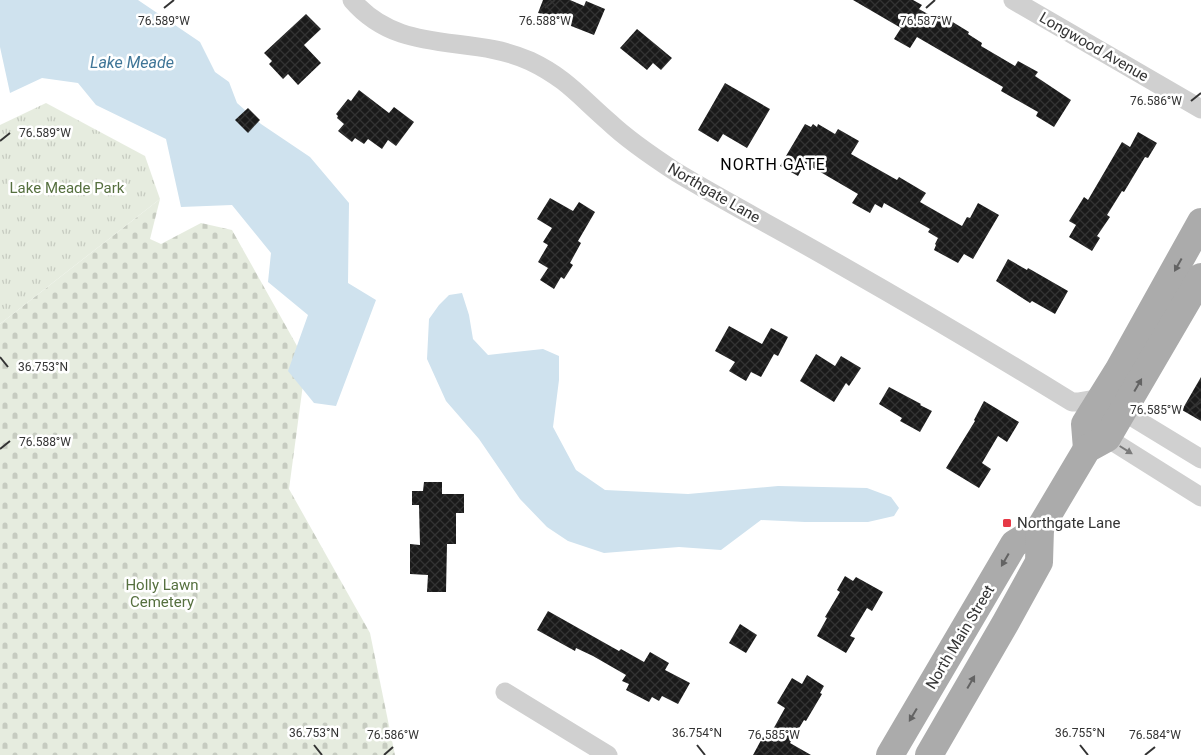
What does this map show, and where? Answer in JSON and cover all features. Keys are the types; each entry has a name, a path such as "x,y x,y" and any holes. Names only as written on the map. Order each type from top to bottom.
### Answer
{"main road":[{"name":"North Main Street","path":"930,755 1039,562 1040,528 1201,222"},
{"name":"North Main Street","path":"1097,420 1201,277"},
{"name":"North Main Street","path":"890,755 1014,544 1040,528"}],"street":[{"name":"Northgate Lane","path":"352,0 377,23 392,30 418,39 495,50 521,57 546,68 564,80 641,149 677,172 838,263 1072,402 1097,420"},
{"name":"Longwood Avenue","path":"1013,0 1201,109"},
{"path":"1097,420 1201,459"},
{"path":"1097,420 1201,497"},
{"path":"505,692 608,755"}],"green space":[{"name":"Lake Meade Park","path":"46,103 145,156 160,199 0,324 0,125"},
{"name":"Holly Lawn Cemetery","path":"160,199 150,239 161,244 201,223 232,230 306,362 289,489 370,633 395,755 0,755 0,324"}],"water":[{"name":"Lake Meade","path":"0,0 138,0 200,42 215,72 229,82 237,103 261,124 310,157 349,203 348,283 376,300 336,406 314,403 288,371 308,315 268,282 271,253 232,205 181,207 166,139 96,105 78,83 42,78 10,93 0,47"},
{"path":"462,293 469,315 473,339 488,355 543,349 559,356 559,380 553,427 576,470 605,490 688,494 778,486 867,488 891,497 899,508 894,516 868,522 761,520 721,550 679,547 604,553 568,541 547,527 520,499 479,439 446,401 427,359 429,319 449,295"}],"building":[{"path":"543,0 570,0 584,6 586,1 605,9 594,35 538,13"},
{"path":"853,0 913,0 922,5 919,9 949,26 951,21 969,32 968,34 982,43 981,46 1015,66 1018,61 1038,72 1035,76 1071,100 1054,127 1036,116 1038,112 1001,91 1003,87 917,37 910,48 894,39 901,28"},
{"path":"306,14 321,29 304,45 321,63 298,85 288,74 283,79 269,64 272,61 264,53"},
{"path":"637,29 672,58 661,70 653,63 647,70 620,48"},
{"path":"725,83 770,109 747,148 723,134 718,142 698,130"},
{"path":"359,90 389,113 394,107 414,122 396,146 388,140 382,149 368,139 364,144 355,138 352,142 338,131 344,124 337,118 336,114 348,99 351,101"},
{"path":"248,108 260,120 248,133 235,120"},
{"path":"805,124 811,127 813,124 817,127 818,124 835,134 838,129 859,141 851,154 897,180 899,177 926,193 920,202 962,226 967,217 970,218 978,203 999,215 973,259 964,254 958,263 934,250 938,238 928,232 930,229 884,203 882,208 875,204 870,213 852,203 858,194 805,163 798,176 780,166"},
{"path":"1138,132 1157,143 1148,158 1145,157 1124,192 1122,191 1107,215 1110,217 1097,236 1100,238 1092,251 1069,237 1076,225 1069,221 1084,197 1088,200 1122,142 1130,147"},
{"path":"550,198 573,211 579,202 595,212 578,241 581,243 570,263 573,265 564,279 561,277 554,289 540,280 548,268 538,262 548,245 543,242 552,228 537,219"},
{"path":"1008,259 1068,291 1055,314 1032,301 1030,303 996,281"},
{"path":"729,326 762,344 771,328 788,337 778,356 774,354 761,377 751,372 746,381 729,371 735,362 715,351"},
{"path":"816,354 835,366 841,356 861,368 849,386 846,383 834,402 800,381"},
{"path":"1201,377 1201,421 1182,410"},
{"path":"889,387 932,411 920,432 900,421 902,418 879,404"},
{"path":"984,401 1019,422 1007,442 998,436 982,463 991,469 979,488 946,468 975,421"},
{"path":"424,482 442,482 442,494 464,494 464,513 456,513 456,544 447,544 446,592 427,592 428,575 410,574 410,544 420,545 419,505 412,505 412,491 423,491"},
{"path":"845,576 853,581 856,577 883,592 872,611 867,608 850,636 855,638 846,653 817,636 827,618 825,617 840,592 837,590"},
{"path":"548,611 619,651 621,649 644,662 650,652 669,663 665,670 690,683 678,704 662,696 659,701 652,697 649,702 626,690 629,684 622,681 626,675 593,656 576,648 575,651 537,630"},
{"path":"740,624 757,635 746,653 729,643"},
{"path":"807,675 824,686 820,693 822,694 790,743 811,755 753,755 766,731 771,733 785,708 777,703 792,678 802,684"}],"place":[{"name":"Northgate Lane","path":"1007,523"}],"district":[{"name":"NORTH GATE","path":"773,164"}]}
